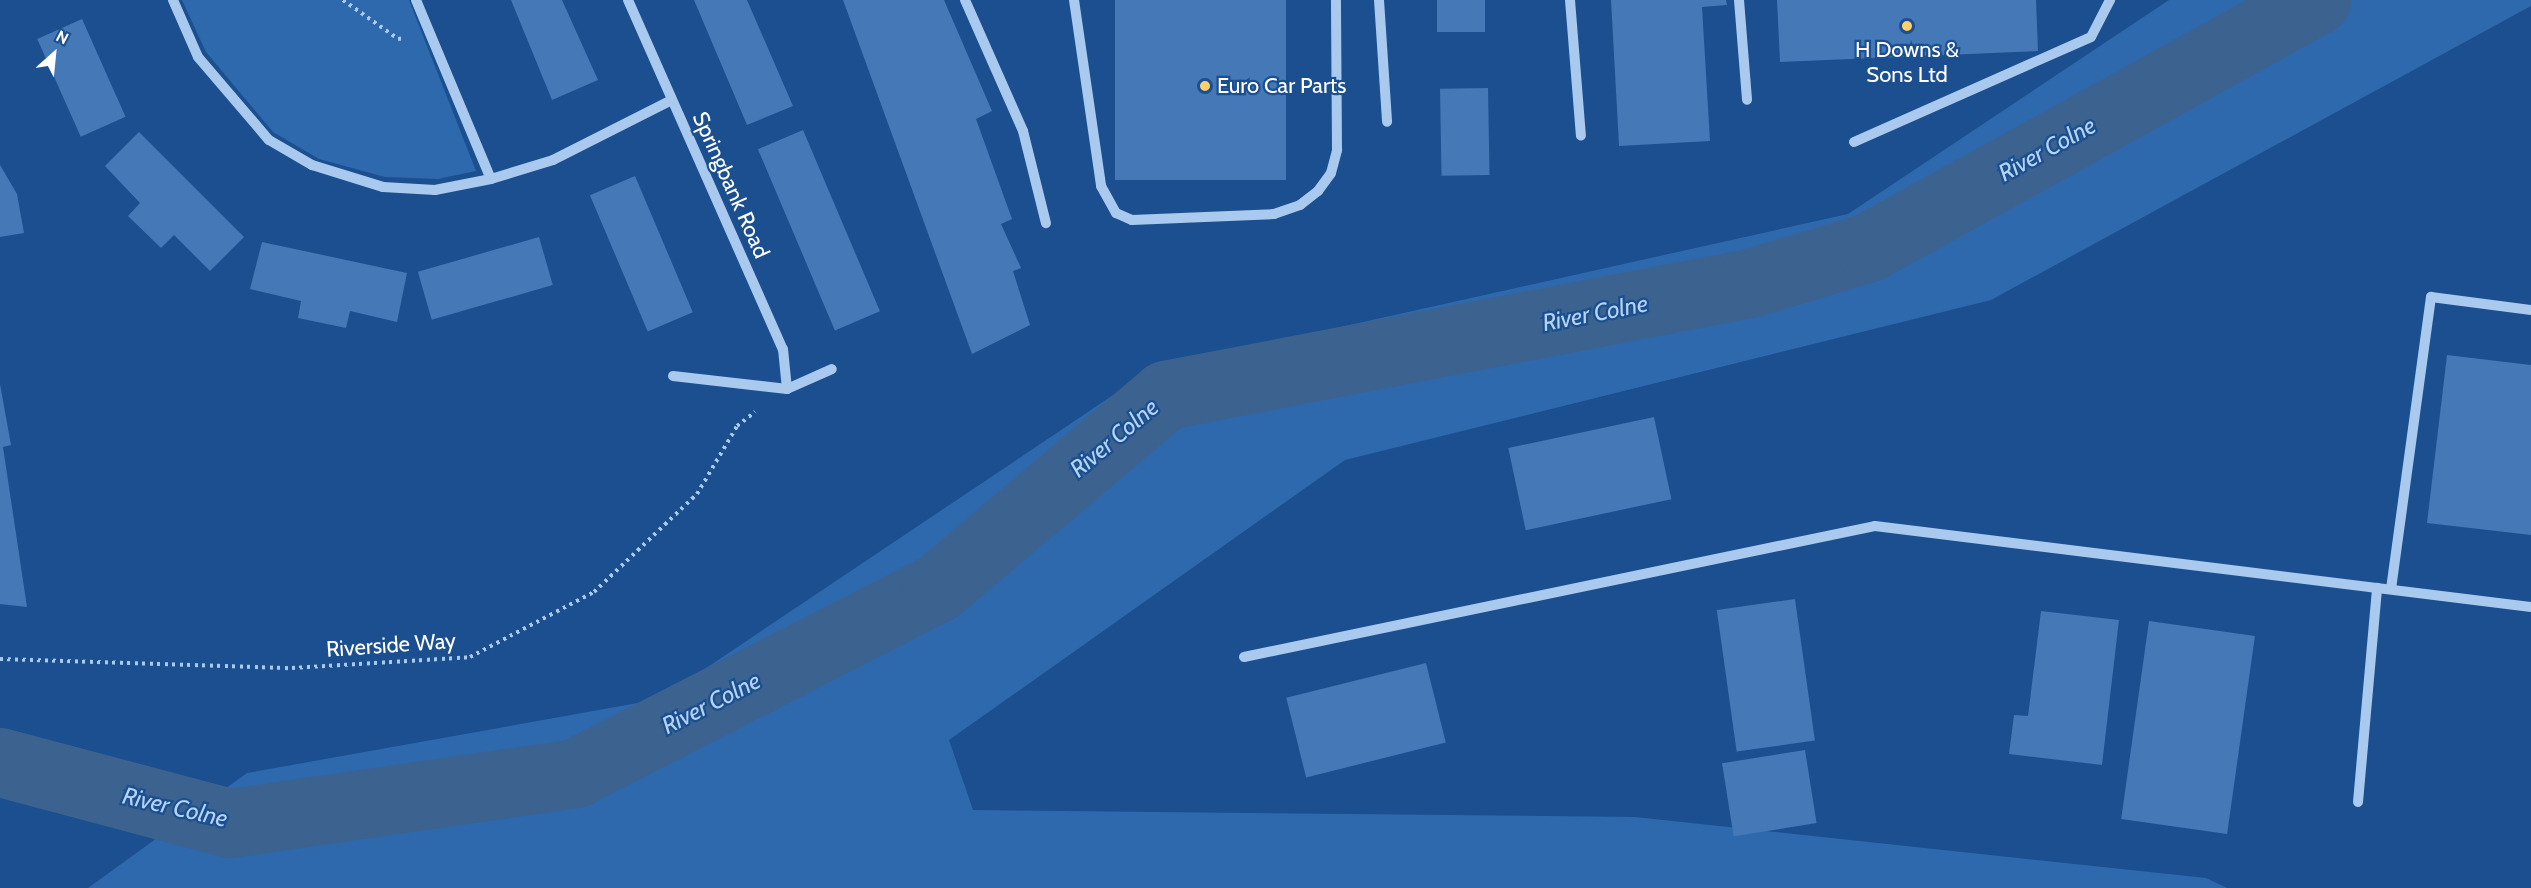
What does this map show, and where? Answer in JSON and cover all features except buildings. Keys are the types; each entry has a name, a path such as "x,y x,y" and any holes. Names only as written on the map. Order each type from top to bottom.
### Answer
{"street":[{"path":"173,0 198,57 269,140 312,165 383,187 435,190 491,179 553,160 672,100"},
{"path":"416,0 491,179"},
{"name":"Springbank Road","path":"628,0 783,349 787,389"},
{"path":"965,0 1023,130 1046,224"},
{"path":"1074,0 1101,186 1116,213 1132,220 1274,214 1300,205 1318,191 1331,173 1337,150 1336,0"},
{"path":"1379,0 1387,122"},
{"path":"1570,0 1581,136"},
{"path":"1739,0 1747,100"},
{"path":"1854,142 2091,37 2110,0"},
{"path":"2391,590 2431,297 2531,310"},
{"path":"673,376 787,389 832,369"},
{"path":"1244,657 1875,526 2531,607"},
{"path":"2358,802 2377,588"}],"path":[{"path":"343,0 398,39 430,34"},
{"name":"Riverside Way","path":"0,659 292,668 470,657 594,592 697,494 737,426 787,389"}],"shaded area":[{"path":"182,0 409,0 476,171 438,179 385,177 319,159 273,132 206,52"},
{"path":"2169,0 2531,0 2531,6 1991,300 1345,460 949,740 973,810 1635,817 2206,878 2227,888 88,888 247,773 660,699 1152,369 1848,214"}],"waterway":[{"name":"River Colne","path":"0,762 230,823 575,773 937,588 1165,395 1750,283 1869,247 2316,0"}],"place":[{"name":"H Downs & Sons Ltd","path":"1907,26"},
{"name":"Euro Car Parts","path":"1205,86"}]}
